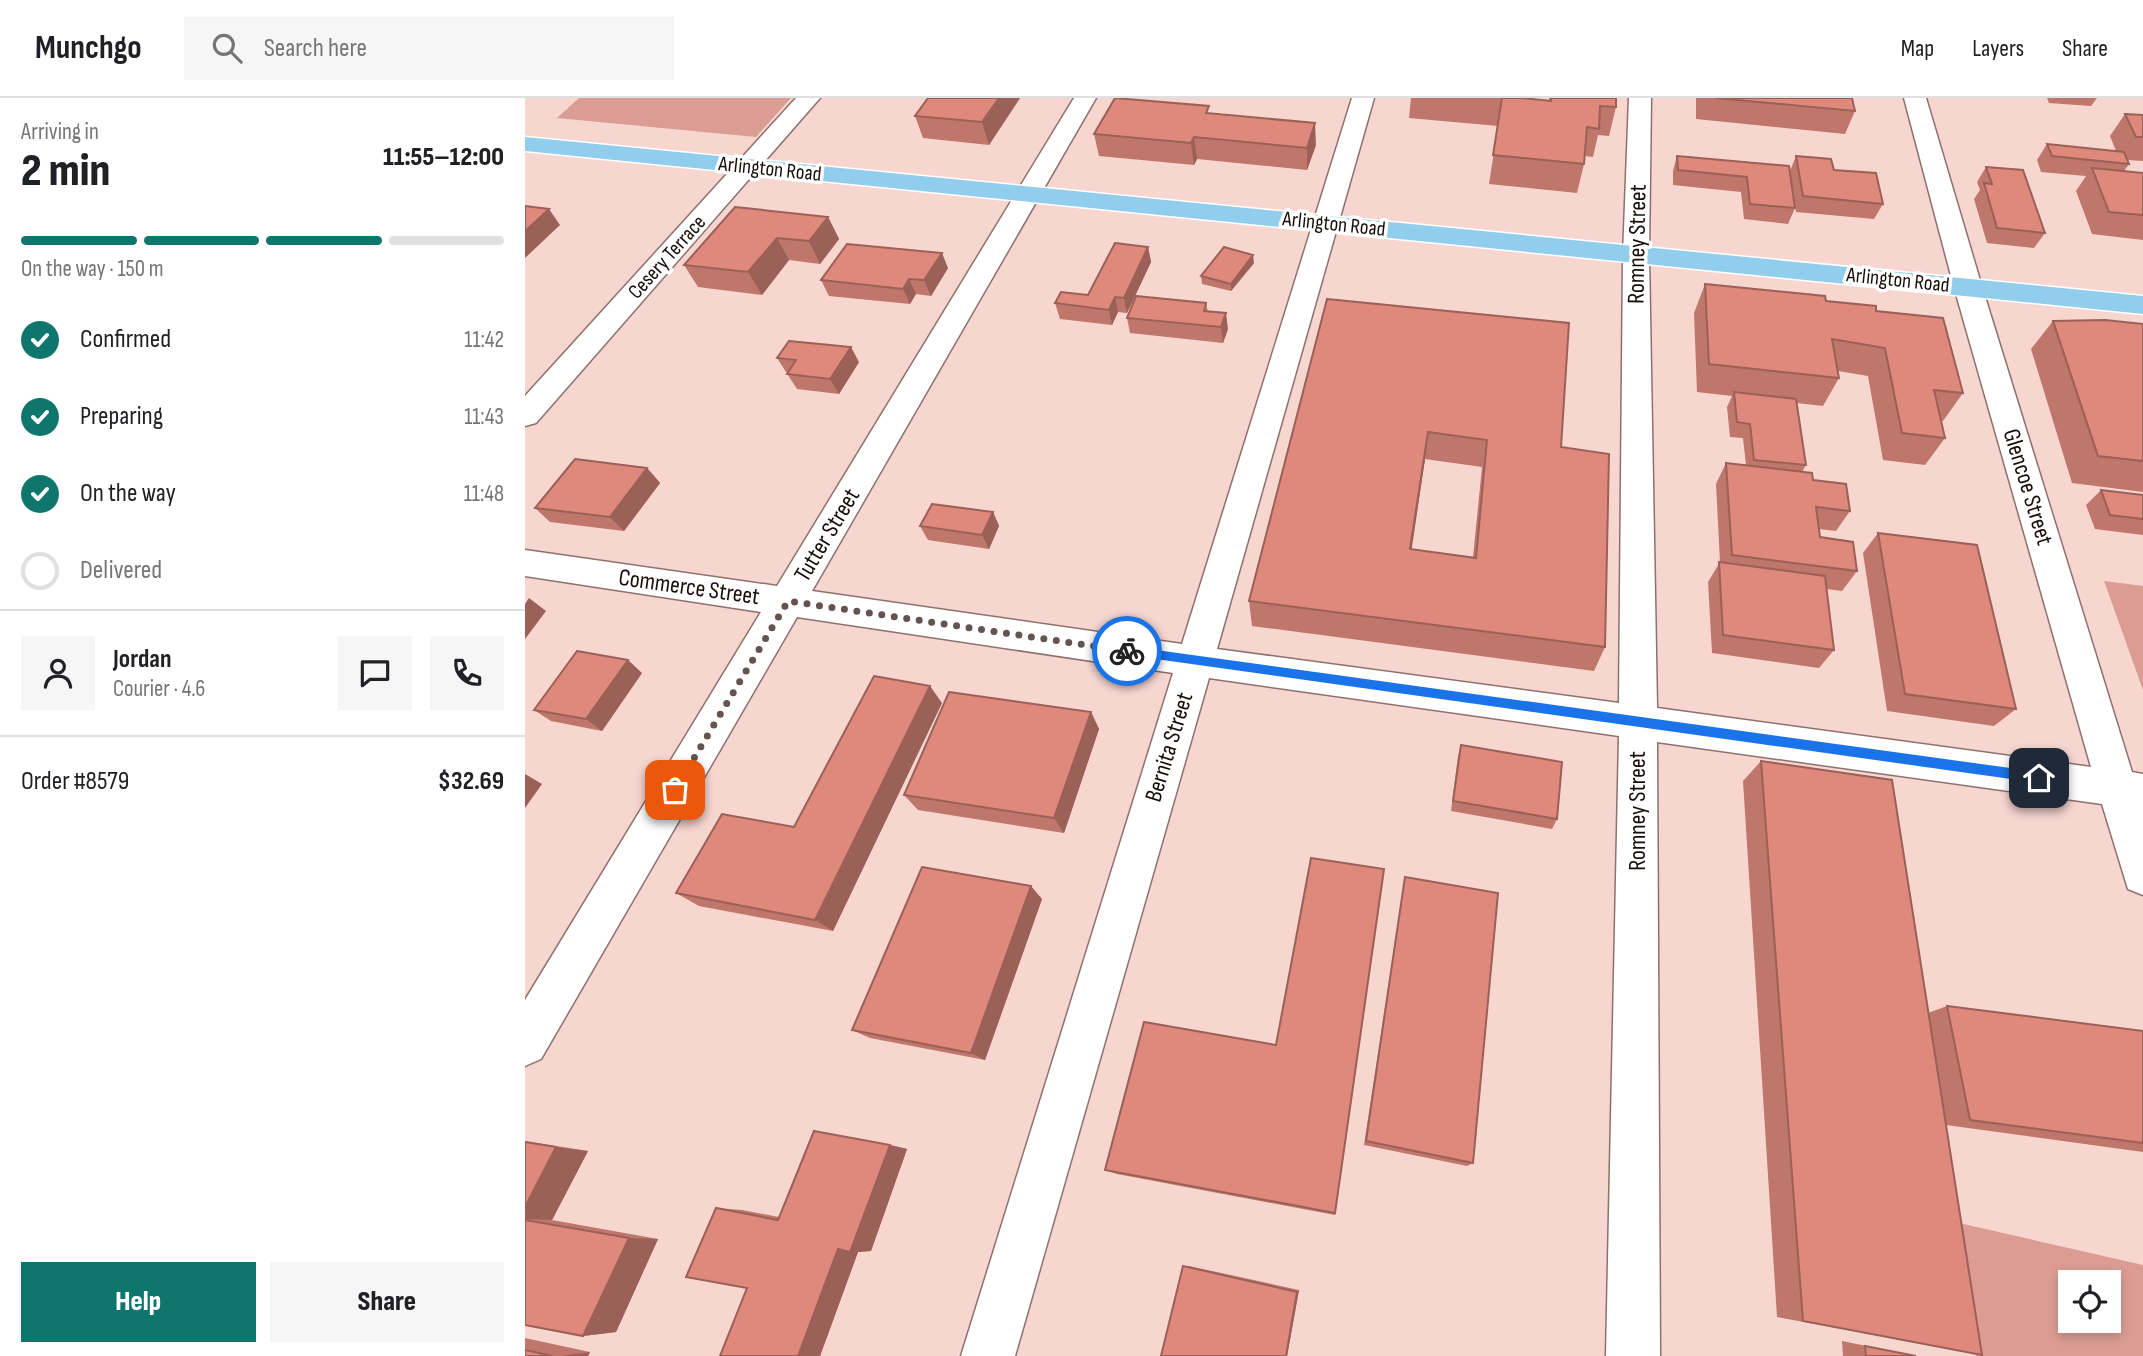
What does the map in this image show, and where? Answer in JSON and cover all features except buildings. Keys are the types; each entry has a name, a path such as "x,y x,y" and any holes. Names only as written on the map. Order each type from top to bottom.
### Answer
{"main road":[{"name":"Arlington Road","path":"525,144 2143,305"}],"street":[{"name":"Cesery Terrace","path":"525,415 809,98"},
{"name":"Tutter Street","path":"525,1043 1085,98"},
{"name":"Bernita Street","path":"988,1356 1363,98"},
{"name":"Glencoe Street","path":"1915,98 1968,287 2131,791 2143,874"},
{"name":"Romney Street","path":"1633,1356 1638,721 1636,254 1643,99"},
{"name":"Commerce Street","path":"525,563 1195,661 2131,791"}],"shaded area":[{"path":"579,98 791,98 756,137 557,118"},
{"path":"2104,581 2143,586 2143,690"},
{"path":"1959,1223 2143,1265 2143,1356 1976,1356"}],"way so far":[{"path":"675,790 788,601 1127,651"}],"route":[{"path":"1127,651 2039,778"}]}
